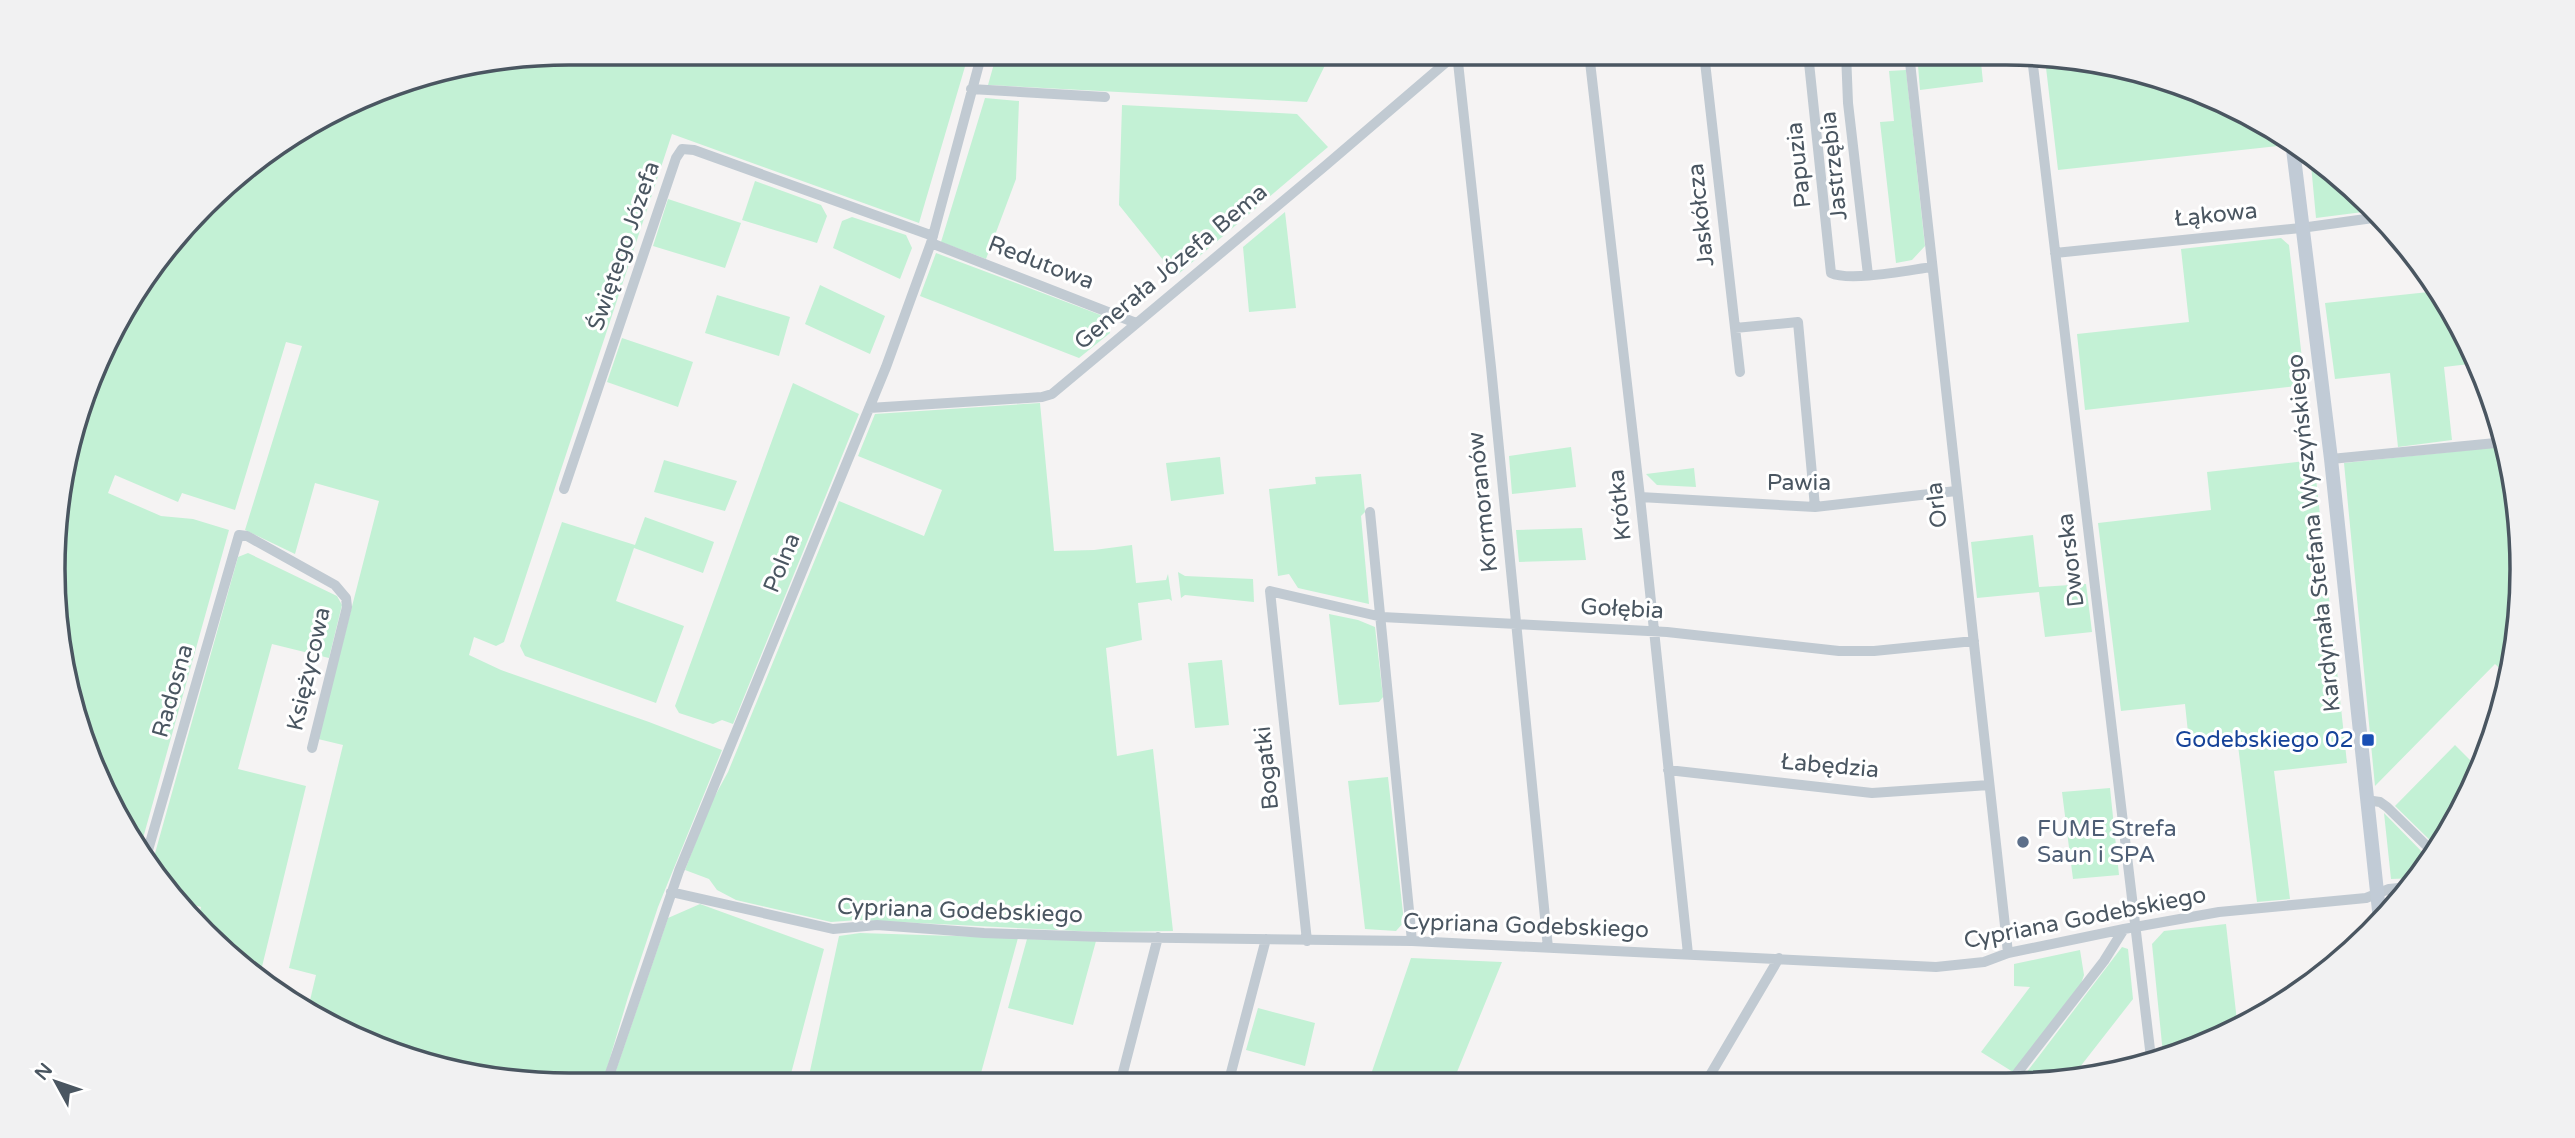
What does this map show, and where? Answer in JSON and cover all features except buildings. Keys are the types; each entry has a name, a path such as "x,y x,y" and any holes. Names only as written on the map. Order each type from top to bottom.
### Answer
{"main road":[{"name":"Kardynała Stefana Wyszyńskiego","path":"2293,155 2330,459 2379,908"}],"street":[{"name":"Polna","path":"611,1073 671,892 869,408 932,240 978,65"},
{"name":"Generała Józefa Bema","path":"869,408 1042,397 1052,394 1443,65"},
{"name":"Kormoranów","path":"1458,65 1548,948"},
{"name":"Krótka","path":"1590,65 1640,497 1688,954"},
{"name":"Jaskółcza","path":"1705,65 1740,372"},
{"name":"Papuzia","path":"1809,65 1831,273 1841,276 1868,275"},
{"name":"Jastrzębia","path":"1847,65 1848,103 1868,275"},
{"name":"Orla","path":"1910,65 2008,953"},
{"name":"Dworska","path":"2033,66 2150,1052"},
{"path":"971,89 1105,97"},
{"name":"Świętego Józefa","path":"564,489 676,158 682,149 694,150 932,240"},
{"name":"Łąkowa","path":"2055,253 2369,219"},
{"name":"Redutowa","path":"932,240 1136,323"},
{"path":"1868,275 1931,267"},
{"path":"1735,328 1798,322 1815,507"},
{"path":"2330,459 2494,443"},
{"name":"Pawia","path":"1640,497 1815,507 1956,491"},
{"path":"1370,512 1412,941"},
{"name":"Księżycowa","path":"239,535 247,536 335,585 346,598 347,607 312,748"},
{"name":"Radosna","path":"149,847 239,535"},
{"name":"Gołębia","path":"1270,591 1382,617 1654,632 1839,651 1874,651 1973,640"},
{"name":"Bogatki","path":"1270,591 1307,941"},
{"name":"Łabędzia","path":"1668,771 1872,793 1989,785"},
{"path":"2366,800 2380,802 2387,807 2427,846"},
{"name":"Cypriana Godebskiego","path":"671,892 833,929 877,925 984,933 1412,941 1936,967 1984,962 2008,953 2219,912 2366,898 2396,888"},
{"path":"2017,1073 2104,961 2124,929"},
{"path":"1123,1073 1158,937"},
{"path":"1231,1073 1266,939"},
{"path":"1711,1073 1779,958"}],"green space":[{"path":"569,65 965,65 919,223 672,134 504,642 496,646 474,637 469,655 501,670 722,750 658,907 606,1073 536,1072 471,1064 376,1035 310,1001 316,975 289,968 343,745 318,739 379,501 315,483 295,554 245,530 302,346 286,342 235,510 182,493 178,502 115,475 108,493 161,516 193,519 229,530 143,838 103,762 74,667 66,602 69,503 82,438 103,376 117,346 132,317 169,262 212,212 262,169 317,132 376,103 471,74"},
{"path":"994,65 1325,65 1307,102 988,85"},
{"path":"1918,65 1981,65 1983,82 1920,90"},
{"path":"2046,67 2104,74 2168,92 2229,117 2278,146 2058,170"},
{"path":"1906,70 1925,246 1912,260 1896,263 1880,122 1894,121 1889,71"},
{"path":"985,98 1019,101 1016,179 986,259 941,242"},
{"path":"1122,105 1297,114 1328,147 1176,276 1119,205"},
{"path":"2311,168 2363,212 2316,218"},
{"path":"755,181 821,205 827,216 817,243 742,220"},
{"path":"668,199 741,223 725,268 653,246"},
{"path":"1285,212 1296,308 1249,312 1243,247"},
{"path":"852,217 906,235 912,248 900,279 833,248 842,221"},
{"path":"2281,238 2289,245 2305,385 2085,410 2077,334 2189,322 2181,249"},
{"path":"936,253 1106,317 1110,333 1079,358 920,296"},
{"path":"820,285 885,316 870,354 805,324"},
{"path":"2427,292 2467,364 2444,367 2452,440 2398,447 2390,373 2335,379 2325,303"},
{"path":"717,295 790,317 779,356 705,333"},
{"path":"622,338 693,362 678,407 607,382"},
{"path":"793,383 859,414 733,724 722,720 713,724 679,713 675,706"},
{"path":"1040,403 1054,551 1132,545 1136,583 1166,580 1168,574 1172,601 1169,599 1138,603 1142,640 1106,648 1117,756 1153,749 1173,931 1098,932 858,920 831,922 736,900 717,890 709,879 685,870 839,501 924,536 942,490 858,456 875,414"},
{"path":"1571,447 1576,487 1512,494 1509,456"},
{"path":"2495,447 2506,503 2509,602 2500,669 2495,664 2375,786 2344,463"},
{"path":"1220,457 1224,494 1171,501 1166,463"},
{"path":"664,460 737,481 725,511 654,492"},
{"path":"2314,460 2347,763 2274,771 2290,899 2257,902 2237,737 2189,742 2185,704 2121,711 2098,523 2211,510 2207,472"},
{"path":"1694,468 1696,487 1657,485 1646,474"},
{"path":"1361,474 1365,512 1361,516 1369,604 1298,588 1289,574 1278,576 1269,489 1316,484 1315,477"},
{"path":"645,517 714,542 703,573 634,548 616,601 684,626 656,703 525,656 520,646 562,522 635,545"},
{"path":"1582,528 1586,560 1519,562 1516,530"},
{"path":"2033,535 2039,587 2086,584 2092,632 2045,637 2039,592 1977,598 1971,542"},
{"path":"248,553 337,596 342,605 329,658 272,644 238,769 306,786 262,969 212,926 200,912 201,907 193,905 154,855 238,557"},
{"path":"1178,572 1185,576 1253,579 1254,602 1185,595 1181,598"},
{"path":"1329,614 1358,620 1375,627 1383,697 1379,702 1339,705"},
{"path":"1222,660 1229,725 1195,728 1188,663"},
{"path":"2455,745 2472,762 2430,841 2395,806"},
{"path":"1388,777 1404,922 1396,931 1365,929 1348,781"},
{"path":"2110,788 2119,875 2073,879 2062,792"},
{"path":"2384,813 2423,852 2404,878 2391,879"},
{"path":"700,904 824,949 791,1073 615,1073 668,918"},
{"path":"2226,924 2237,1017 2199,1035 2162,1048 2152,944 2164,931"},
{"path":"860,933 1018,938 981,1073 810,1073 839,936"},
{"path":"1027,939 1096,941 1073,1025 1008,1008"},
{"path":"2122,947 2128,949 2133,999 2079,1068 2027,1072"},
{"path":"2080,950 2084,975 2081,984 2013,1072 1981,1052 2030,987 2014,986 2014,964"},
{"path":"1411,958 1502,962 1457,1072 1459,1073 1371,1073"},
{"path":"1258,1008 1315,1023 1305,1066 1246,1050"}],"place":[{"name":"Godebskiego 02","path":"2368,740"},
{"name":"FUME Strefa Saun i SPA","path":"2023,842"}]}
